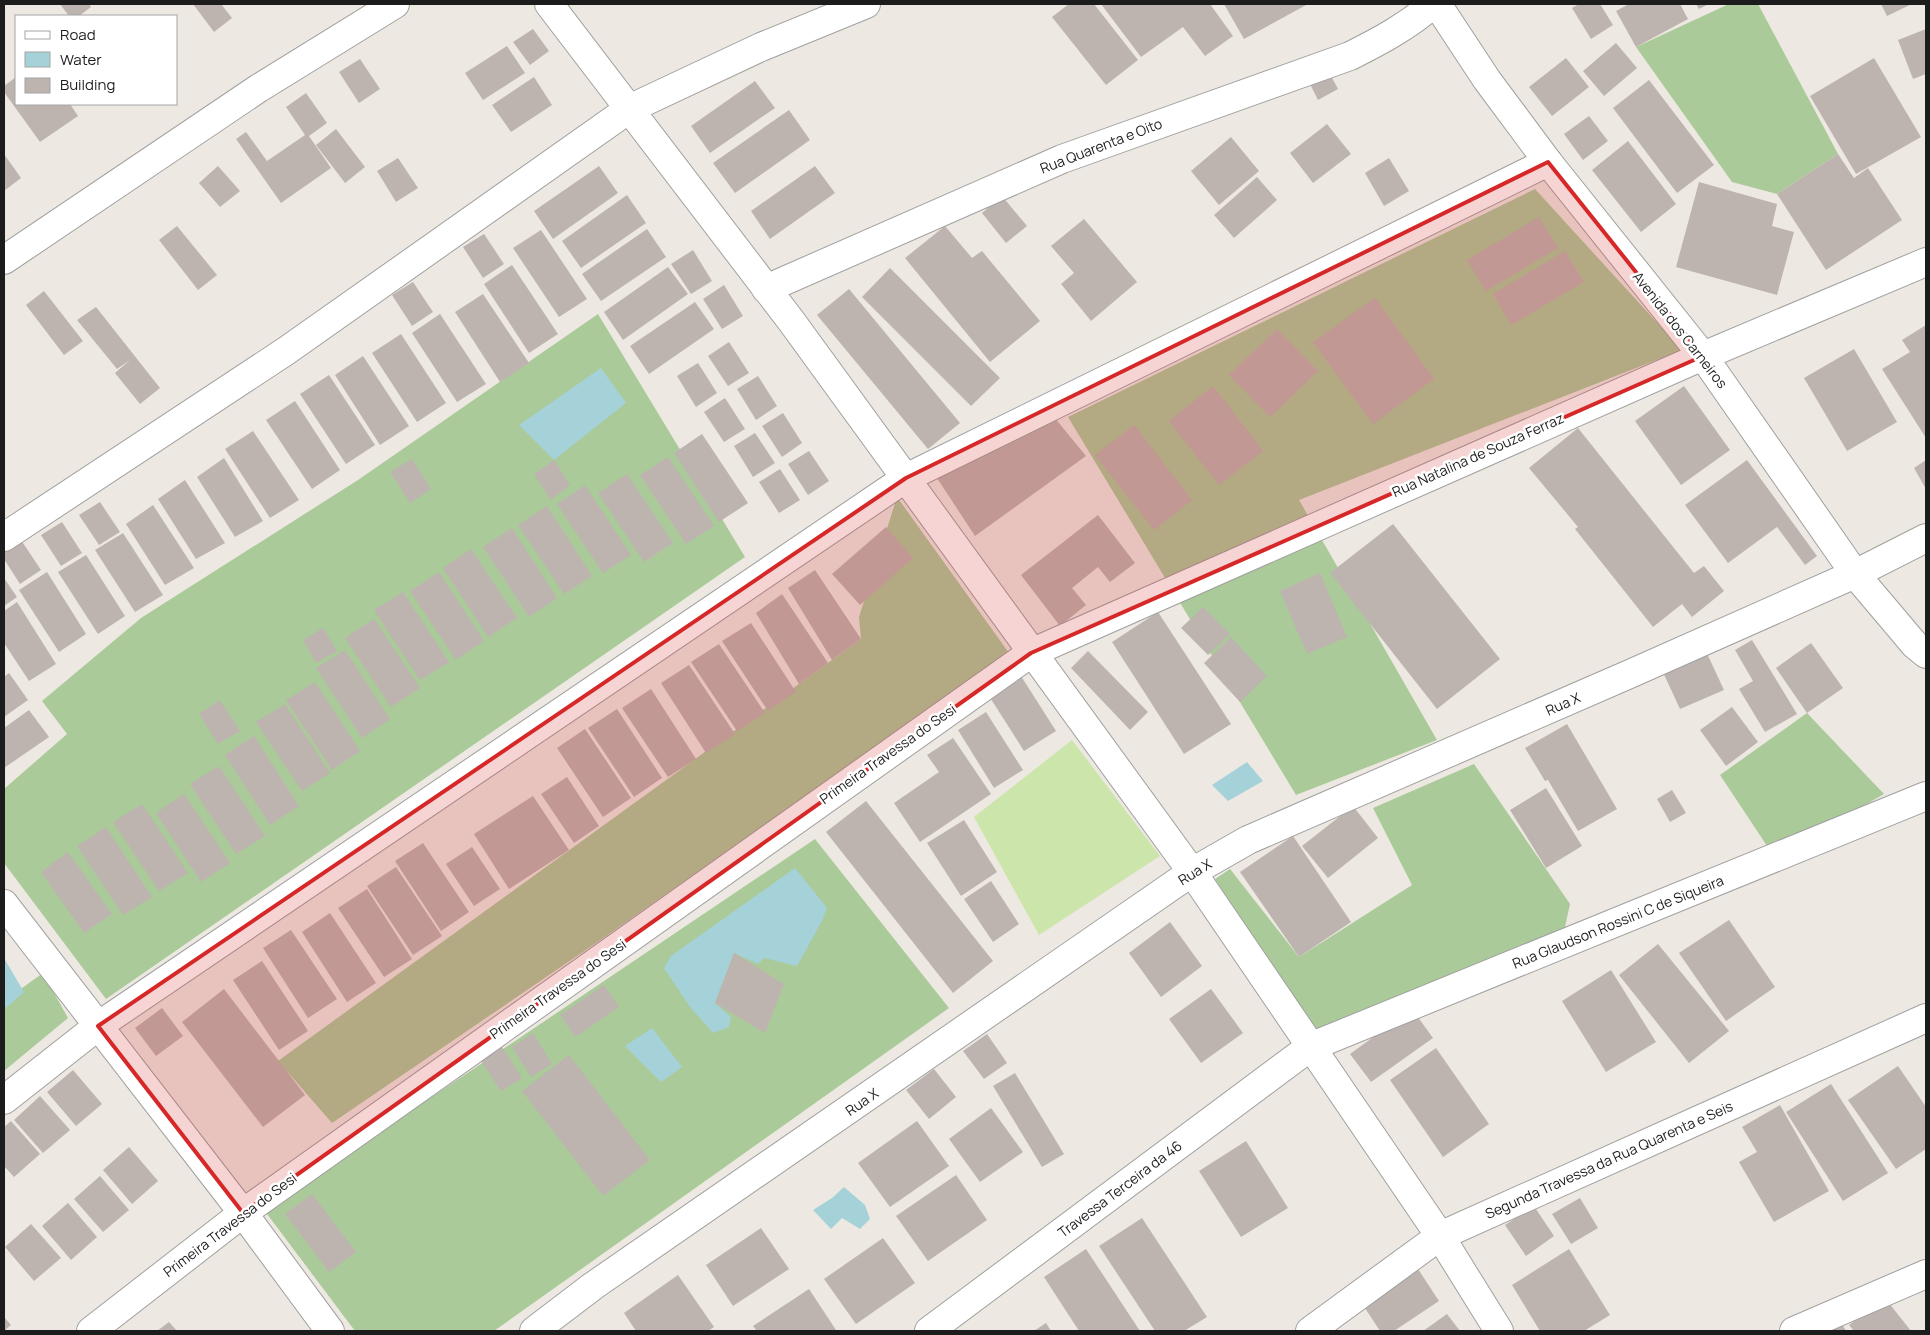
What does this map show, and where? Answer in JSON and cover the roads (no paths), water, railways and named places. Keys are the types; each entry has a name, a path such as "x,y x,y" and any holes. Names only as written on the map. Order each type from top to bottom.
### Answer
{"street":[{"path":"4,260 259,88 394,4"},
{"path":"549,4 766,289 906,478 1192,872 1440,1236 1499,1331"},
{"path":"4,537 286,352 629,109 760,47 866,4"},
{"name":"Avenida dos Carneiros","path":"1435,4 1487,80 1548,162 1703,356 1855,574 1915,644 1926,654"},
{"name":"Rua Quarenta e Oito","path":"766,289 1062,159 1350,56 1415,19 1435,4"},
{"path":"4,1100 98,1026 906,478 1548,162"},
{"name":"Rua Natalina de Souza Ferraz","path":"1031,652 1703,356 1926,262"},
{"name":"Rua X","path":"534,1331 593,1286 1192,872 1248,840 1855,574 1926,538"},
{"name":"Primeira Travessa do Sesi","path":"91,1331 243,1213 1031,652"},
{"name":"Rua Glaudson Rossini C de Siqueira","path":"1310,1047 1926,796"},
{"path":"4,904 243,1213 330,1331"},
{"name":"Segunda Travessa da Rua Quarenta e Seis","path":"1310,1331 1440,1236 1926,1018"},
{"name":"Travessa Terceira da 46","path":"929,1331 1310,1047"},
{"path":"1794,1331 1926,1274"}],"water":[{"path":"601,368 626,403 554,460 519,425"},
{"path":"1247,762 1263,781 1228,801 1212,785"},
{"path":"795,868 827,908 822,921 797,966 764,958 758,964 734,953 715,1003 731,1017 729,1027 713,1033 690,1007 664,968 671,956"},
{"path":"4,958 24,992 6,1008 4,1003"},
{"path":"652,1028 682,1067 661,1082 625,1046"},
{"path":"844,1187 865,1205 870,1219 860,1229 842,1218 831,1229 813,1210 832,1198"}]}
